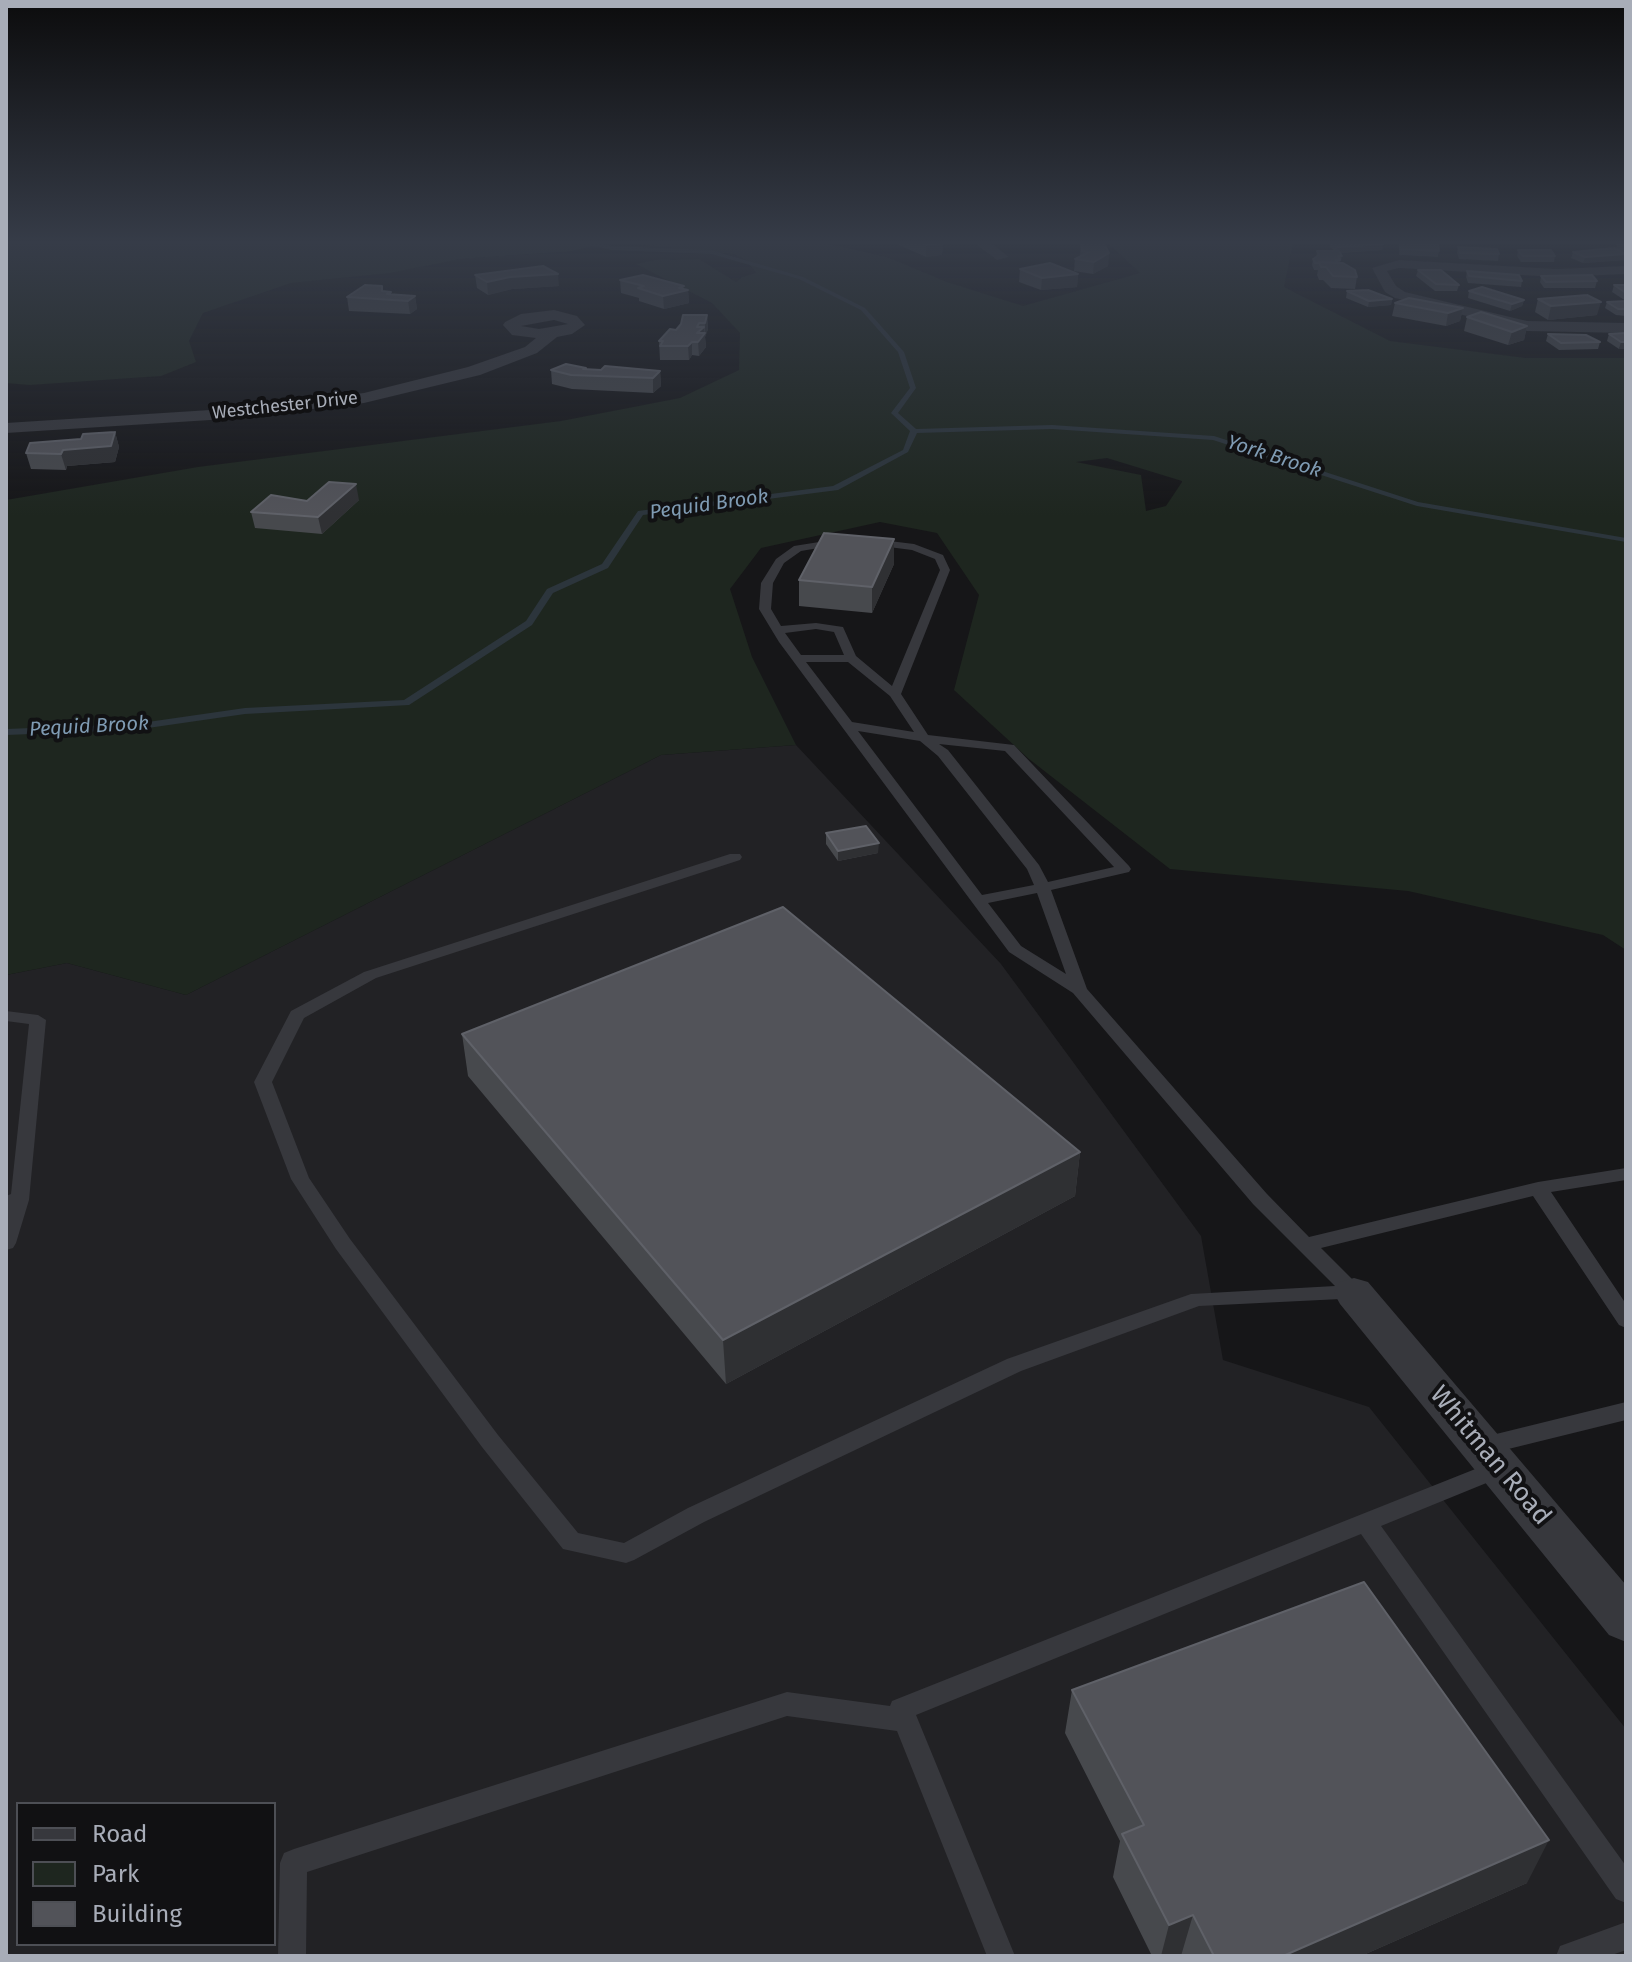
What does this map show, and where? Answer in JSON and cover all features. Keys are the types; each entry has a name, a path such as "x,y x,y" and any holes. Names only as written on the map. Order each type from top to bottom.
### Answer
{"street":[{"name":"Westchester Drive","path":"6,428 226,414 364,398 474,371 531,350 551,334"},
{"name":"Whitman Road","path":"1354,1293 1626,1620"}],"lane":[{"path":"848,542 798,548 780,561 767,583 765,609 778,630 1015,949 1079,990 1304,1245 1354,1293"},
{"path":"864,542 914,547 939,557 945,570 895,694"},
{"path":"778,630 816,626 839,629 851,658 895,694 924,738 943,753 1034,868 1079,990"},
{"path":"798,659 851,658"},
{"path":"850,726 1009,748 1124,869 977,900"},
{"path":"735,857 370,975 297,1015 263,1082 300,1179 343,1244 490,1441 571,1542 626,1553 696,1515 1014,1365 1198,1299 1354,1293"},
{"path":"6,1016 38,1020 16,1200 6,1243"},
{"path":"1304,1245 1538,1188 1626,1174"},
{"path":"1538,1188 1626,1320"},
{"path":"1001,1956 901,1709 1365,1522 1491,1457 1626,1411"},
{"path":"1365,1522 1626,1889"},
{"path":"292,1956 294,1863 787,1704 905,1720"},
{"path":"1570,1956 1626,1936"}],"shaded area":[{"path":"796,745 1001,964 1201,1236 1223,1360 1369,1407 1626,1729 1626,1956 6,1956 6,975 67,963 186,995 661,755"}],"green space":[{"path":"6,333 193,333 189,341 196,362 161,376 30,385 6,383"},
{"path":"740,333 1373,333 1390,341 1526,358 1626,358 1626,950 1603,935 1408,891 1170,869 1029,759 954,690 979,595 937,533 880,522 761,548 730,589 752,657 796,745 661,755 186,995 67,963 6,975 6,500 198,467 561,421 680,398 739,370","holes":["1107,458 1182,481 1166,506 1146,511 1141,475 1076,462"]}],"building":[{"path":"667,333 705,333 698,342 688,346 660,346 663,341 659,341"},
{"path":"1626,333 1626,342 1609,334"},
{"path":"1548,334 1586,335 1600,342 1561,343"},
{"path":"566,364 586,368 583,369 601,370 605,366 660,371 653,378 571,375 551,370"},
{"path":"115,432 111,446 63,450 61,454 26,453 30,443 81,439 83,434"},
{"path":"329,482 356,484 318,517 251,512 271,495 307,501"},
{"path":"824,533 894,539 872,587 799,580"},
{"path":"866,826 879,843 838,851 826,833"},
{"path":"783,907 1080,1152 723,1340 462,1034"},
{"path":"1364,1582 1549,1840 1283,1956 1214,1956 1193,1915 1169,1925 1122,1834 1144,1825 1072,1690"}],"waterway":[{"name":"Pequid Brook","path":"884,333 901,352 913,388 894,413 914,431"},
{"name":"York Brook","path":"914,431 1052,427 1214,438 1417,504 1626,540"},
{"name":"Pequid Brook","path":"6,732 134,727 245,711 406,703 529,623 550,591 605,566 641,513 835,488 906,451 914,431"}]}
